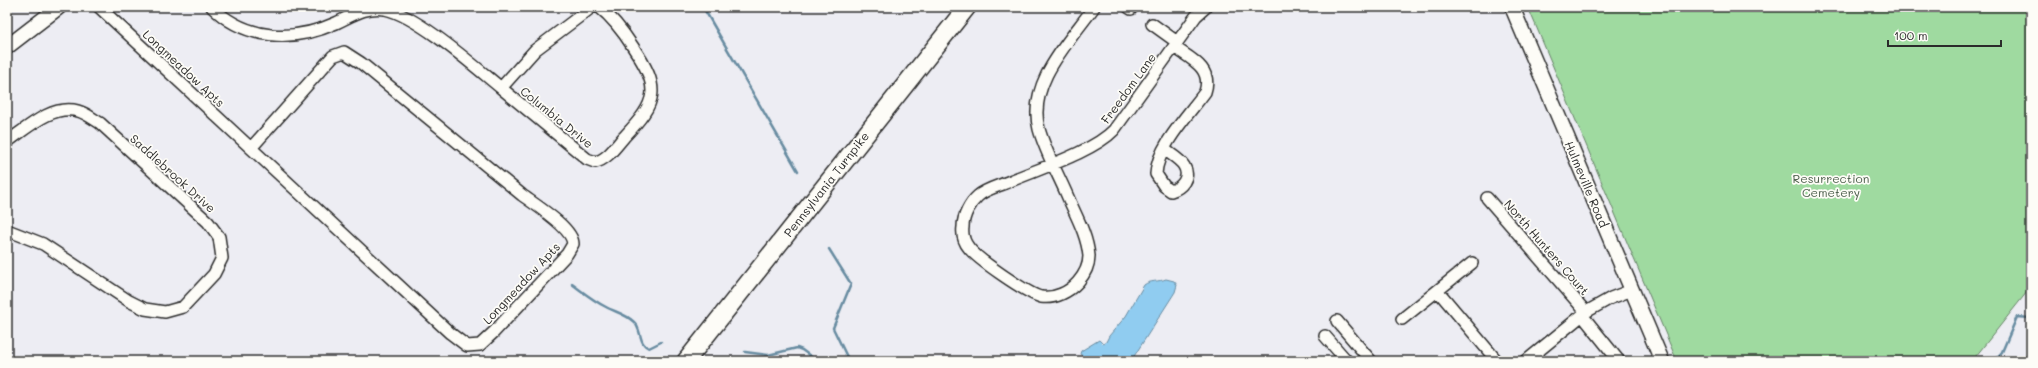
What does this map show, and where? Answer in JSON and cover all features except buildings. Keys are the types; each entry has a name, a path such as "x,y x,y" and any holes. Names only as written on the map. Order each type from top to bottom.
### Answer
{"highway":[{"name":"Pennsylvania Turnpike","path":"686,361 967,7"},
{"name":"Pennsylvania Turnpike","path":"701,361 981,7"}],"main road":[{"path":"7,47 59,7"},
{"name":"Hulmeville Road","path":"1512,7 1662,361"}],"street":[{"name":"Longmeadow Apts","path":"99,7 450,333 467,346 480,345 494,332 567,254 573,244 571,236 548,214 522,195 361,63 344,52 333,56 251,148"},
{"name":"Columbia Drive","path":"212,7 225,18 244,28 266,35 282,36 309,32 336,23 358,12 375,8 394,12 432,34 591,162 604,159 642,118 647,108 652,90 649,72 645,65 627,38 600,7"},
{"name":"Columbia Drive","path":"500,88 535,50 592,7"},
{"path":"1053,163 980,194 969,208 962,227 963,237 969,248 978,258 1040,296 1052,297 1073,288 1085,274 1089,258 1086,241 1040,130 1038,118 1042,83 1048,71 1094,7"},
{"name":"Freedom Lane","path":"1053,163 1105,139 1114,130 1203,8"},
{"path":"1152,24 1203,68 1208,84 1206,92 1164,149"},
{"name":"Saddlebrook Drive","path":"7,142 40,118 62,110 78,111 88,115 100,123 208,222 219,237 222,258 214,274 183,307 164,312 150,311 128,301 43,244 7,230"},
{"name":"North Hunters Court","path":"1487,198 1584,313 1620,361"},
{"path":"1402,319 1472,263"},
{"path":"1526,361 1584,313 1611,298 1632,290"},
{"path":"1438,291 1496,361"},
{"path":"1336,321 1371,361"},
{"path":"1325,336 1347,361"}],"green space":[{"name":"Resurrection Cemetery","path":"1528,7 2031,7 2031,287 1972,361 1677,361"}],"water":[{"path":"1166,279 1174,281 1177,285 1175,292 1131,361 1089,361 1080,354 1081,351 1099,340 1103,344 1106,342 1109,336 1126,316 1144,285 1149,282"}],"waterway":[{"path":"703,7 798,171"},
{"path":"829,249 851,284 833,328 849,361"},
{"path":"572,284 597,302 631,319 638,328 643,343 649,348 661,342"},
{"path":"1994,361 2002,352 2017,317 2031,318"},
{"path":"745,352 768,355 797,348 817,361"}]}
